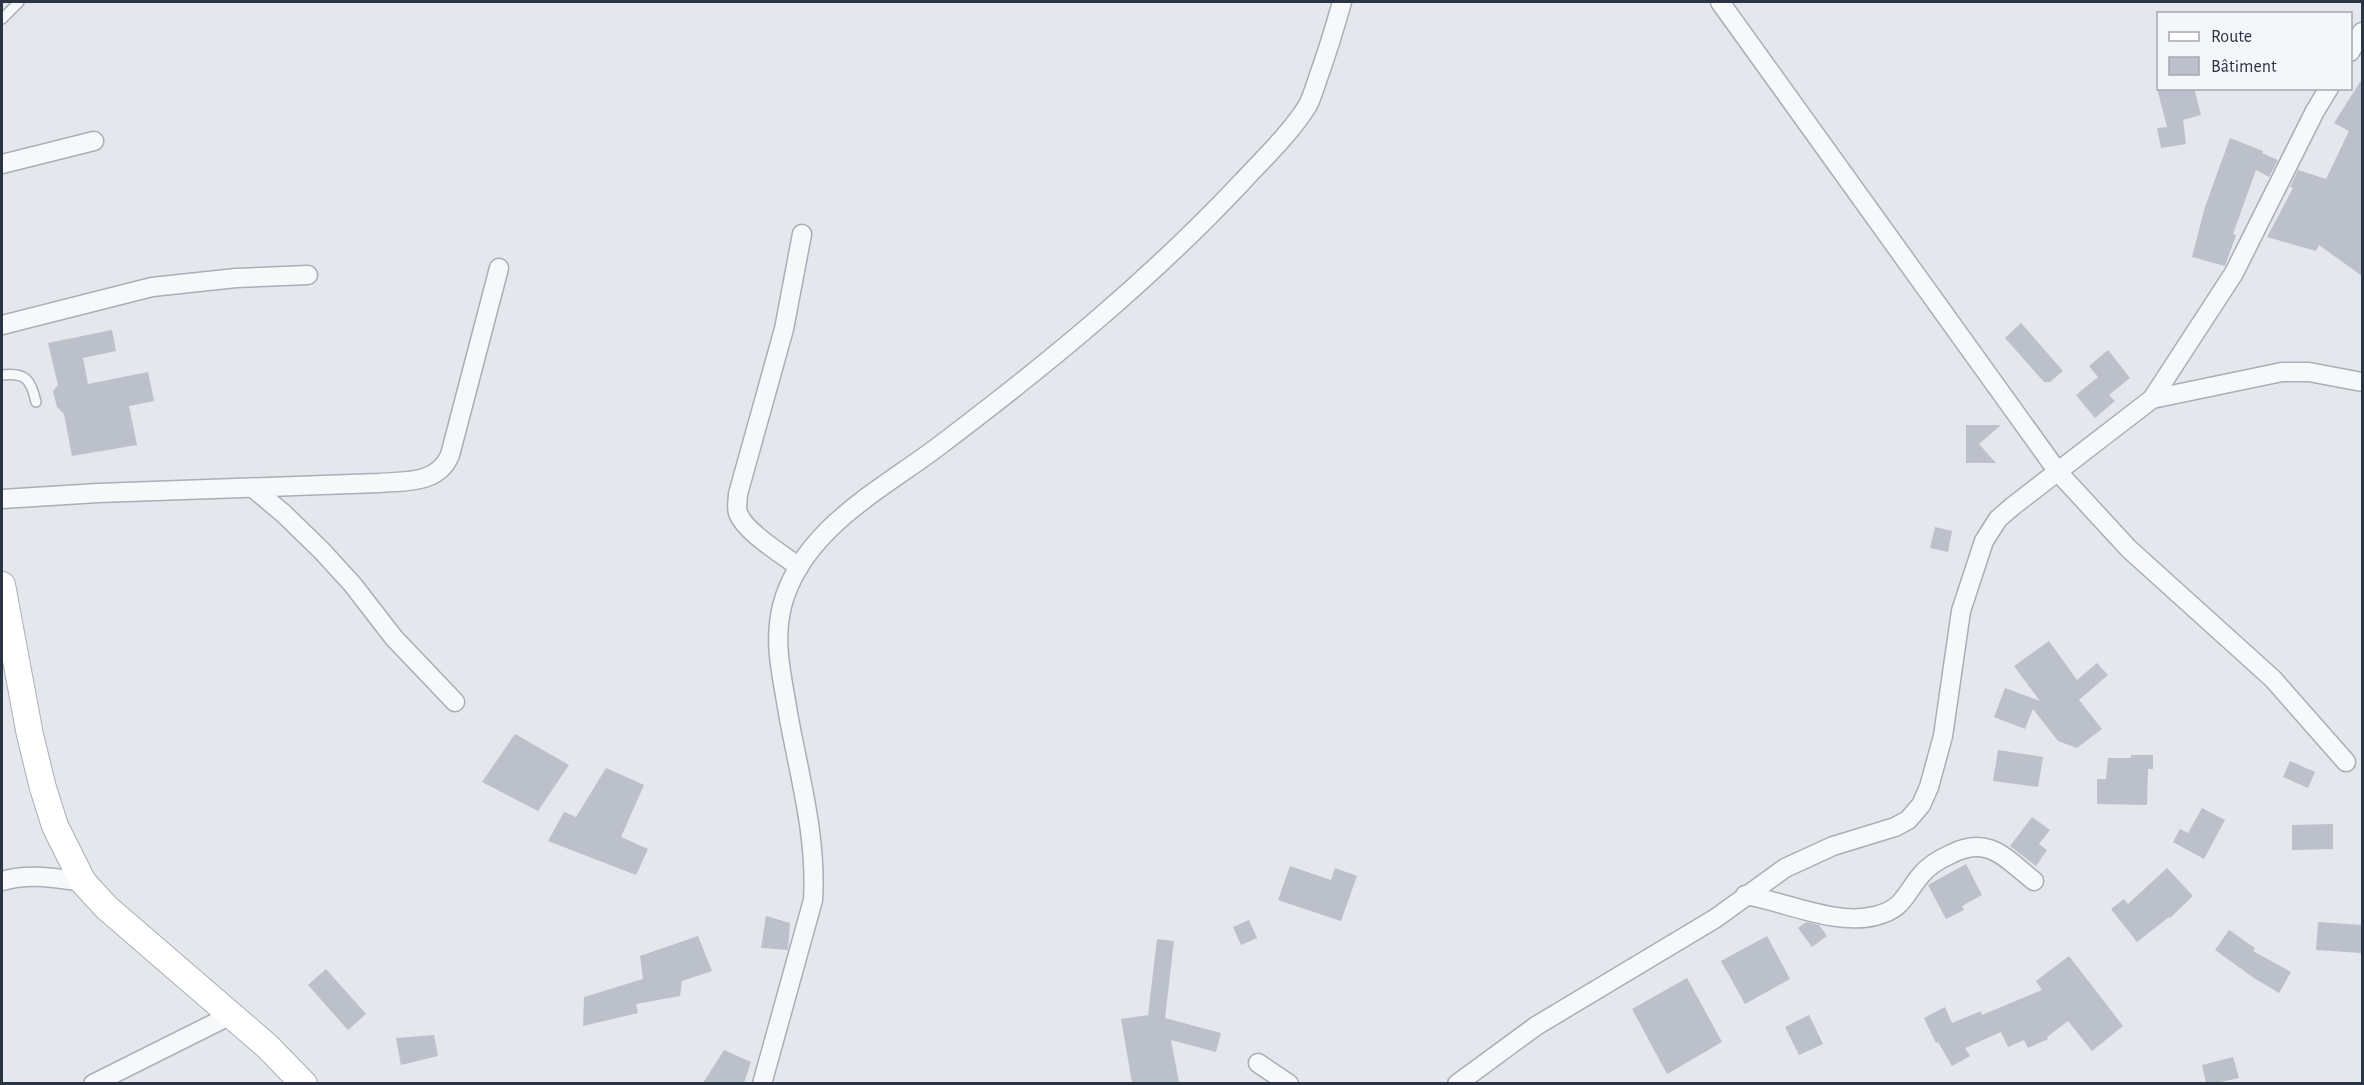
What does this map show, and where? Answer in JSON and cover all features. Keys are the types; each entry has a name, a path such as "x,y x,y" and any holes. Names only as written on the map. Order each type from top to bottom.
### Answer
{"main road":[{"path":"2,585 27,723 43,788 56,825 83,882 107,908 267,1046 304,1083"}],"street":[{"path":"762,1083 813,900 814,873 809,819 777,648 783,603 798,567 813,546 843,516 940,446 1063,347 1156,269 1223,202 1285,135 1309,103 1327,54 1342,2"},
{"path":"1720,2 2058,472 2129,549 2273,679 2346,762"},
{"path":"2352,49 2362,32"},
{"path":"1457,1083 1536,1026 1716,918 1745,895 1805,857 1895,827 1908,820 1921,805 1929,787 1943,736 1961,611 1984,541 1998,519 2152,399 2234,273 2328,90"},
{"path":"2,164 94,141"},
{"path":"798,567 755,534 743,522 737,511 738,494 784,329 802,234"},
{"path":"2,499 412,481 438,473 446,466 450,455 499,268"},
{"path":"2,326 152,287 309,275"},
{"path":"2152,399 2282,372 2309,372 2362,382"},
{"path":"253,488 322,551 353,585 394,639 455,702"},
{"path":"1745,895 1772,899 1821,915 1855,919 1874,917 1902,903 1922,874 1937,862 1966,846 1976,845 1999,854 2034,881"},
{"path":"2,881 15,877 38,875 83,882"},
{"path":"93,1083 231,1015"},
{"path":"1258,1063 1289,1083"}],"lane":[{"path":"2,19 19,2"},
{"path":"2,375 20,375 28,380 36,402"}],"building":[{"path":"2362,79 2362,276 2319,245 2316,251 2267,237 2293,188 2290,187 2298,170 2326,179 2349,131 2334,123"},
{"path":"2158,90 2195,90 2201,115 2183,120 2186,144 2161,148 2157,128 2167,127"},
{"path":"2230,138 2263,151 2262,153 2278,160 2269,177 2256,170 2233,234 2236,235 2225,266 2192,257 2205,207"},
{"path":"2021,323 2063,371 2050,382 2044,382 2005,338"},
{"path":"112,330 116,351 83,358 88,384 148,372 154,401 129,406 137,445 72,456 64,414 57,407 53,391 58,385 48,343"},
{"path":"2108,350 2130,378 2109,395 2115,401 2095,418 2076,395 2098,377 2089,366"},
{"path":"1966,425 2001,425 1979,444 1996,463 1966,463"},
{"path":"1935,527 1952,531 1948,552 1930,548"},
{"path":"2049,641 2077,680 2097,663 2108,675 2079,700 2102,729 2077,748 2058,741 2033,709 2025,729 1994,717 2005,688 2040,701 2014,666"},
{"path":"515,734 569,765 538,811 482,782"},
{"path":"1998,750 2043,757 2038,787 1993,781"},
{"path":"2131,755 2153,755 2153,769 2148,769 2147,805 2097,804 2097,779 2106,779 2108,758 2131,758"},
{"path":"2290,761 2315,772 2308,788 2283,777"},
{"path":"606,768 644,785 621,837 648,849 636,875 548,841 564,812 576,817"},
{"path":"2202,808 2225,820 2204,859 2173,842 2180,829 2188,833"},
{"path":"2032,817 2050,830 2039,844 2047,850 2036,866 2010,846"},
{"path":"2333,824 2333,849 2292,850 2292,825"},
{"path":"1966,864 1982,895 1962,906 1964,910 1946,919 1928,885"},
{"path":"1290,866 1331,880 1335,868 1357,876 1341,921 1278,900"},
{"path":"2167,868 2193,896 2170,918 2137,942 2111,909 2124,899 2128,904"},
{"path":"766,916 790,923 788,950 761,948"},
{"path":"1249,920 1257,938 1241,945 1233,927"},
{"path":"1806,922 1819,925 1827,936 1812,947 1798,928"},
{"path":"2318,922 2362,925 2361,953 2316,950"},
{"path":"2229,930 2255,948 2253,951 2291,972 2279,993 2215,950"},
{"path":"698,936 712,971 682,981 680,996 636,1004 638,1013 583,1026 584,997 643,979 640,956"},
{"path":"1767,936 1790,979 1745,1004 1721,961"},
{"path":"1157,939 1174,941 1165,1018 1221,1033 1216,1052 1171,1040 1179,1083 1132,1083 1121,1019 1148,1015"},
{"path":"2069,956 2123,1026 2092,1051 2068,1021 2047,1037 2048,1039 2028,1048 2024,1040 2008,1047 2001,1032 1965,1048 1970,1056 1952,1066 1938,1042 1936,1043 1924,1018 1945,1007 1952,1023 1981,1011 1982,1015 2042,990 2036,981"},
{"path":"326,969 366,1014 348,1030 308,985"},
{"path":"1687,978 1722,1042 1667,1074 1632,1009"},
{"path":"1809,1015 1823,1044 1799,1055 1785,1027"},
{"path":"434,1035 438,1056 401,1065 396,1038"},
{"path":"724,1050 751,1062 744,1083 703,1083"},
{"path":"2233,1057 2239,1078 2206,1083 2202,1065"}]}
